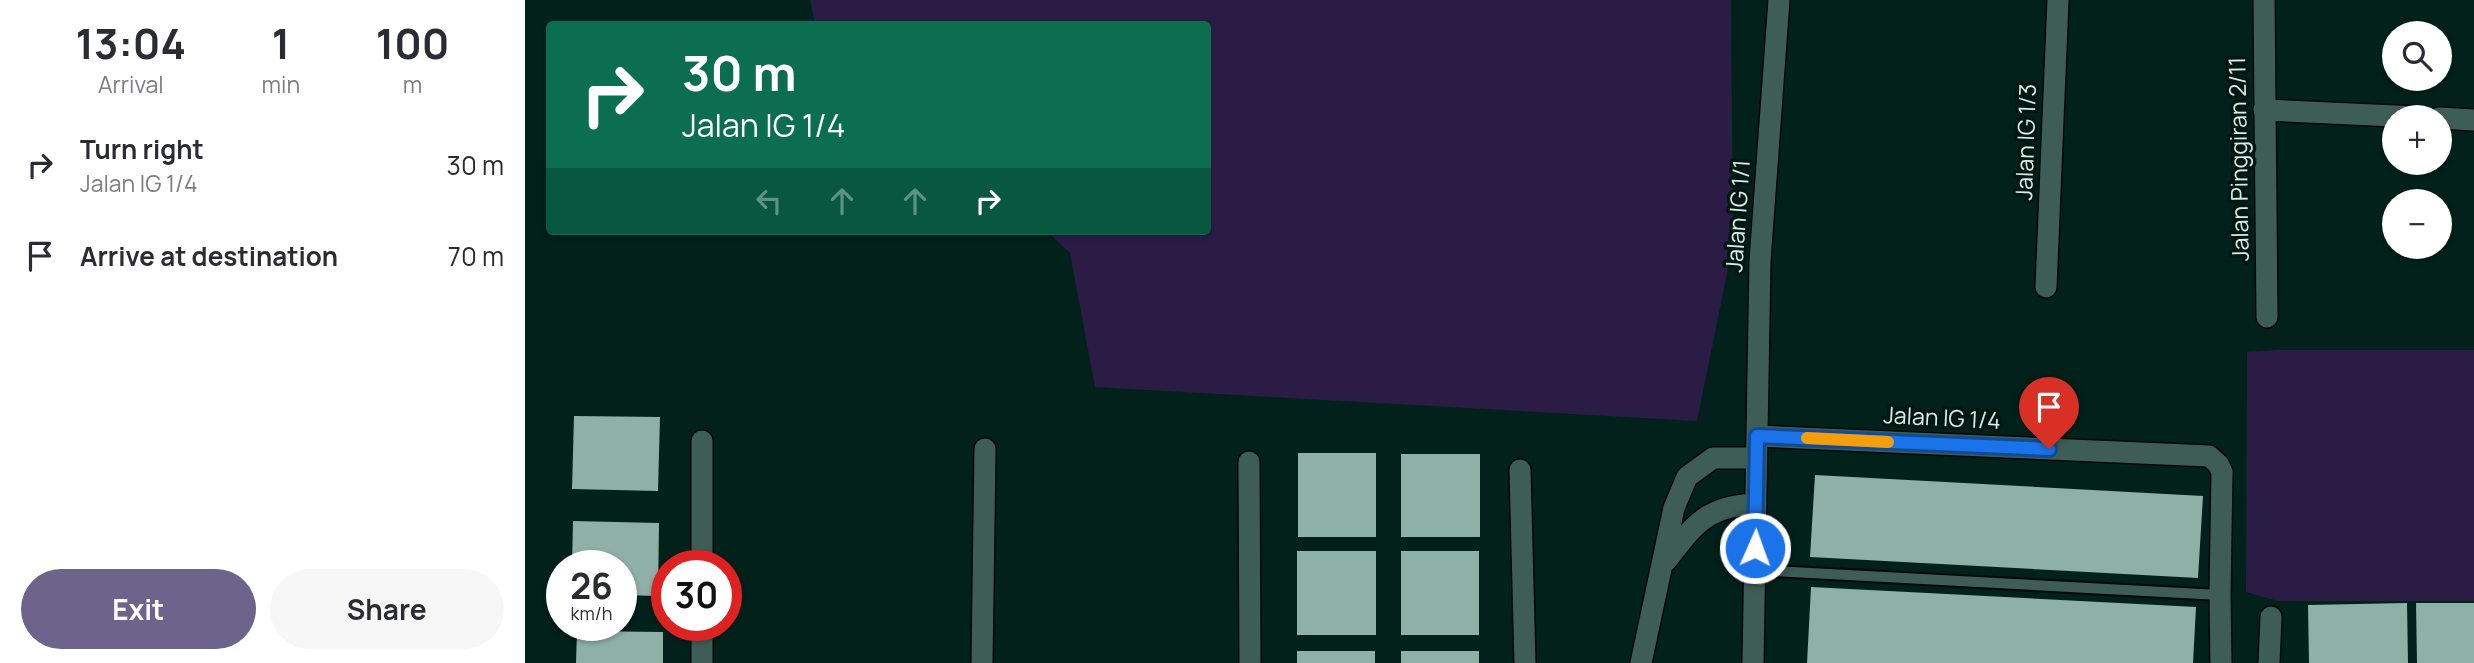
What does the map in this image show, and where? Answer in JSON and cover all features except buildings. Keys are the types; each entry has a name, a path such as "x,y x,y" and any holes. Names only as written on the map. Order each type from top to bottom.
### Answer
{"street":[{"name":"Jalan IG 1/1","path":"1753,663 1760,261 1779,0"},
{"name":"Jalan IG 1/3","path":"2046,287 2059,0"},
{"name":"Jalan Pinggiran 2/11","path":"2264,0 2267,317"},
{"path":"2264,110 2382,115"},
{"path":"2452,119 2474,120"},
{"name":"Jalan IG 1/4","path":"1757,436 2209,456 2222,472 2220,595"},
{"path":"702,441 702,550"},
{"path":"982,663 985,449"},
{"path":"1641,663 1674,508 1687,477 1713,458 1756,458"},
{"path":"1249,462 1251,663"},
{"path":"1520,470 1525,663"},
{"path":"1662,565 1691,529 1713,512 1731,505 1756,504"},
{"path":"2220,595 2221,663"},
{"path":"2269,663 2271,617"},
{"path":"702,641 702,663"}],"lane":[{"path":"1754,570 2220,595"}],"shaded area":[{"path":"810,0 1731,0 1733,244 1697,421 1095,387 1070,253 1050,235 1211,235 1211,21 814,21"},
{"path":"2474,350 2474,601 2278,601 2246,592 2247,352"}],"slow traffic":[{"path":"1807,438 1888,442"}],"route":[{"path":"1755,548 1757,436 2049,449"}]}
